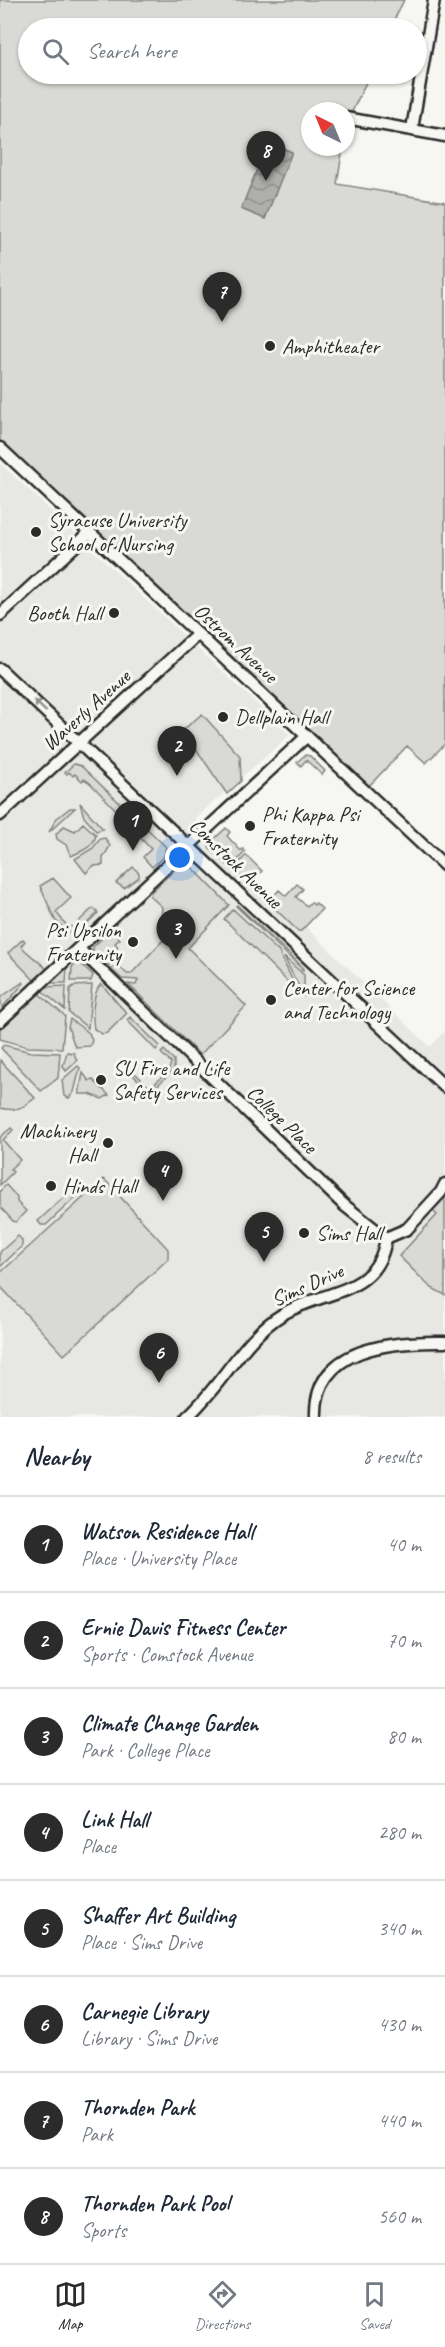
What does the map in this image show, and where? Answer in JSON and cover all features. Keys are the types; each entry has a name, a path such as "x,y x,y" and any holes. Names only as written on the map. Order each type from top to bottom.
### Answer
{"street":[{"path":"427,41 434,0"},
{"path":"412,129 420,84"},
{"path":"355,120 445,136"},
{"name":"Ostrom Avenue","path":"0,448 444,863"},
{"path":"0,615 89,533"},
{"name":"Waverly Avenue","path":"0,815 198,634"},
{"name":"Comstock Avenue","path":"0,669 445,1087"},
{"path":"0,1021 307,736"},
{"name":"College Place","path":"79,949 330,1191 390,1236"},
{"path":"445,1184 441,1192 407,1229 390,1236 445,1184"},
{"name":"Sims Drive","path":"187,1417 273,1320 305,1302 360,1283 370,1275 382,1257 390,1236"},
{"path":"316,1417 321,1385 333,1369 350,1356 370,1348 401,1343 445,1342"}],"shaded area":[{"path":"0,0 404,0 395,18 18,18 18,84 365,84 355,105 355,102 301,102 301,156 342,156 337,184 445,202 445,744 426,763 407,746 367,786 0,442"},
{"path":"0,463 290,735 194,819 430,1047 445,1031 445,1417 0,1417"},
{"path":"202,714 240,756 241,781 227,794 183,730"},
{"path":"305,755 310,756 325,771 322,775 306,760 301,766 297,762"},
{"path":"74,764 81,766 125,808 120,814 89,782 84,779 82,781 75,774 73,776 65,772"},
{"path":"80,803 103,829 96,831 84,817"},
{"path":"70,808 75,808 49,832 56,819"},
{"path":"128,810 166,847 164,856 152,867 143,857 151,849 121,817"},
{"path":"83,823 96,835 92,843 71,856 66,845 57,839 56,834 64,826 75,831"},
{"path":"226,828 230,832 227,836 241,851 243,849 245,852 233,865 236,868 234,871 209,847 210,843"},
{"path":"105,838 110,846 103,858 103,865 93,866 86,873 75,859 93,848 100,839"},
{"path":"246,855 262,871 249,885 236,872 238,867 236,866"},
{"path":"182,863 192,867 229,905 188,948 246,1006 200,1055 128,984 136,985 138,980 122,979 111,969 117,964 127,974 131,974 165,938 169,928 161,920 162,907 150,896 151,892"},
{"path":"133,867 139,873 139,877 124,888 116,883"},
{"path":"53,878 71,898 56,912 67,926 77,932 73,936 55,920 40,886"},
{"path":"297,884 303,889 296,897 307,906 311,902 314,905 316,903 322,909 301,931 298,931 268,902 279,890 286,896"},
{"path":"236,906 303,967 303,970"},
{"path":"93,908 98,913 81,929 76,924"},
{"path":"233,909 279,952 298,992 224,919"},
{"path":"115,926 121,934 118,937 120,939 115,943 118,947 115,951 119,955 108,966 93,951 93,947"},
{"path":"23,939 25,941 21,946 48,970 36,982 8,953"},
{"path":"284,957 304,975 304,997"},
{"path":"78,961 93,975 91,981 71,981 72,967"},
{"path":"67,967 66,983 48,983"},
{"path":"24,983 2,1008 0,998"},
{"path":"101,984 127,1013 107,1033 102,1034 94,1029 93,1018 94,999"},
{"path":"92,985 88,1028 69,1013 70,989 74,986"},
{"path":"66,986 65,1010 41,990 44,987"},
{"path":"38,993 65,1016 62,1048 28,1047 0,1039 0,1028"},
{"path":"130,1017 160,1046 156,1050 127,1020"},
{"path":"70,1019 89,1033 92,1040 90,1046 75,1047 68,1027"},
{"path":"4,1045 31,1052 60,1053 58,1078 41,1091 1,1048"},
{"path":"164,1050 174,1060 174,1070 150,1092 128,1070 130,1068 150,1088 169,1070 171,1063 161,1053"},
{"path":"67,1052 74,1053 77,1061 66,1071 63,1066"},
{"path":"0,1060 35,1098 23,1107 11,1110 0,1108"},
{"path":"78,1066 80,1068 74,1092 69,1098 64,1096 62,1080"},
{"path":"83,1073 89,1081 92,1079 109,1095 102,1099 90,1094 79,1094"},
{"path":"11,1128 13,1130 3,1140 20,1160 10,1169 13,1172 0,1185 0,1137"},
{"path":"104,1179 168,1249 168,1259 64,1355 0,1286 0,1273"},
{"path":"6,1185 26,1211 16,1222 0,1207 0,1191"},
{"path":"73,1189 78,1195 46,1225 41,1225 38,1221"},
{"path":"445,1196 445,1295 430,1287 399,1256 437,1215 433,1211"},
{"path":"18,1236 22,1240 22,1246 0,1267 0,1252"}],"water":[{"path":"268,142 292,152 265,219 241,209"}],"place":[{"name":"Thornden Park Pool","path":"266,181"},
{"name":"Thornden Park","path":"222,322"},
{"name":"Amphitheater","path":"270,346"},
{"name":"Syracuse University School of Nursing","path":"36,532"},
{"name":"Booth Hall","path":"114,613"},
{"name":"Dellplain Hall","path":"223,717"},
{"name":"Ernie Davis Fitness Center","path":"177,776"},
{"name":"Phi Kappa Psi Fraternity","path":"250,826"},
{"name":"Watson Residence Hall","path":"133,851"},
{"name":"Psi Upsilon Fraternity","path":"133,942"},
{"name":"Climate Change Garden","path":"176,959"},
{"name":"Center for Science and Technology","path":"271,1000"},
{"name":"SU Fire and Life Safety Services","path":"101,1080"},
{"name":"Machinery Hall","path":"108,1143"},
{"name":"Hinds Hall","path":"51,1186"},
{"name":"Link Hall","path":"163,1201"},
{"name":"Sims Hall","path":"304,1233"},
{"name":"Shaffer Art Building","path":"264,1262"},
{"name":"Carnegie Library","path":"159,1383"}]}
